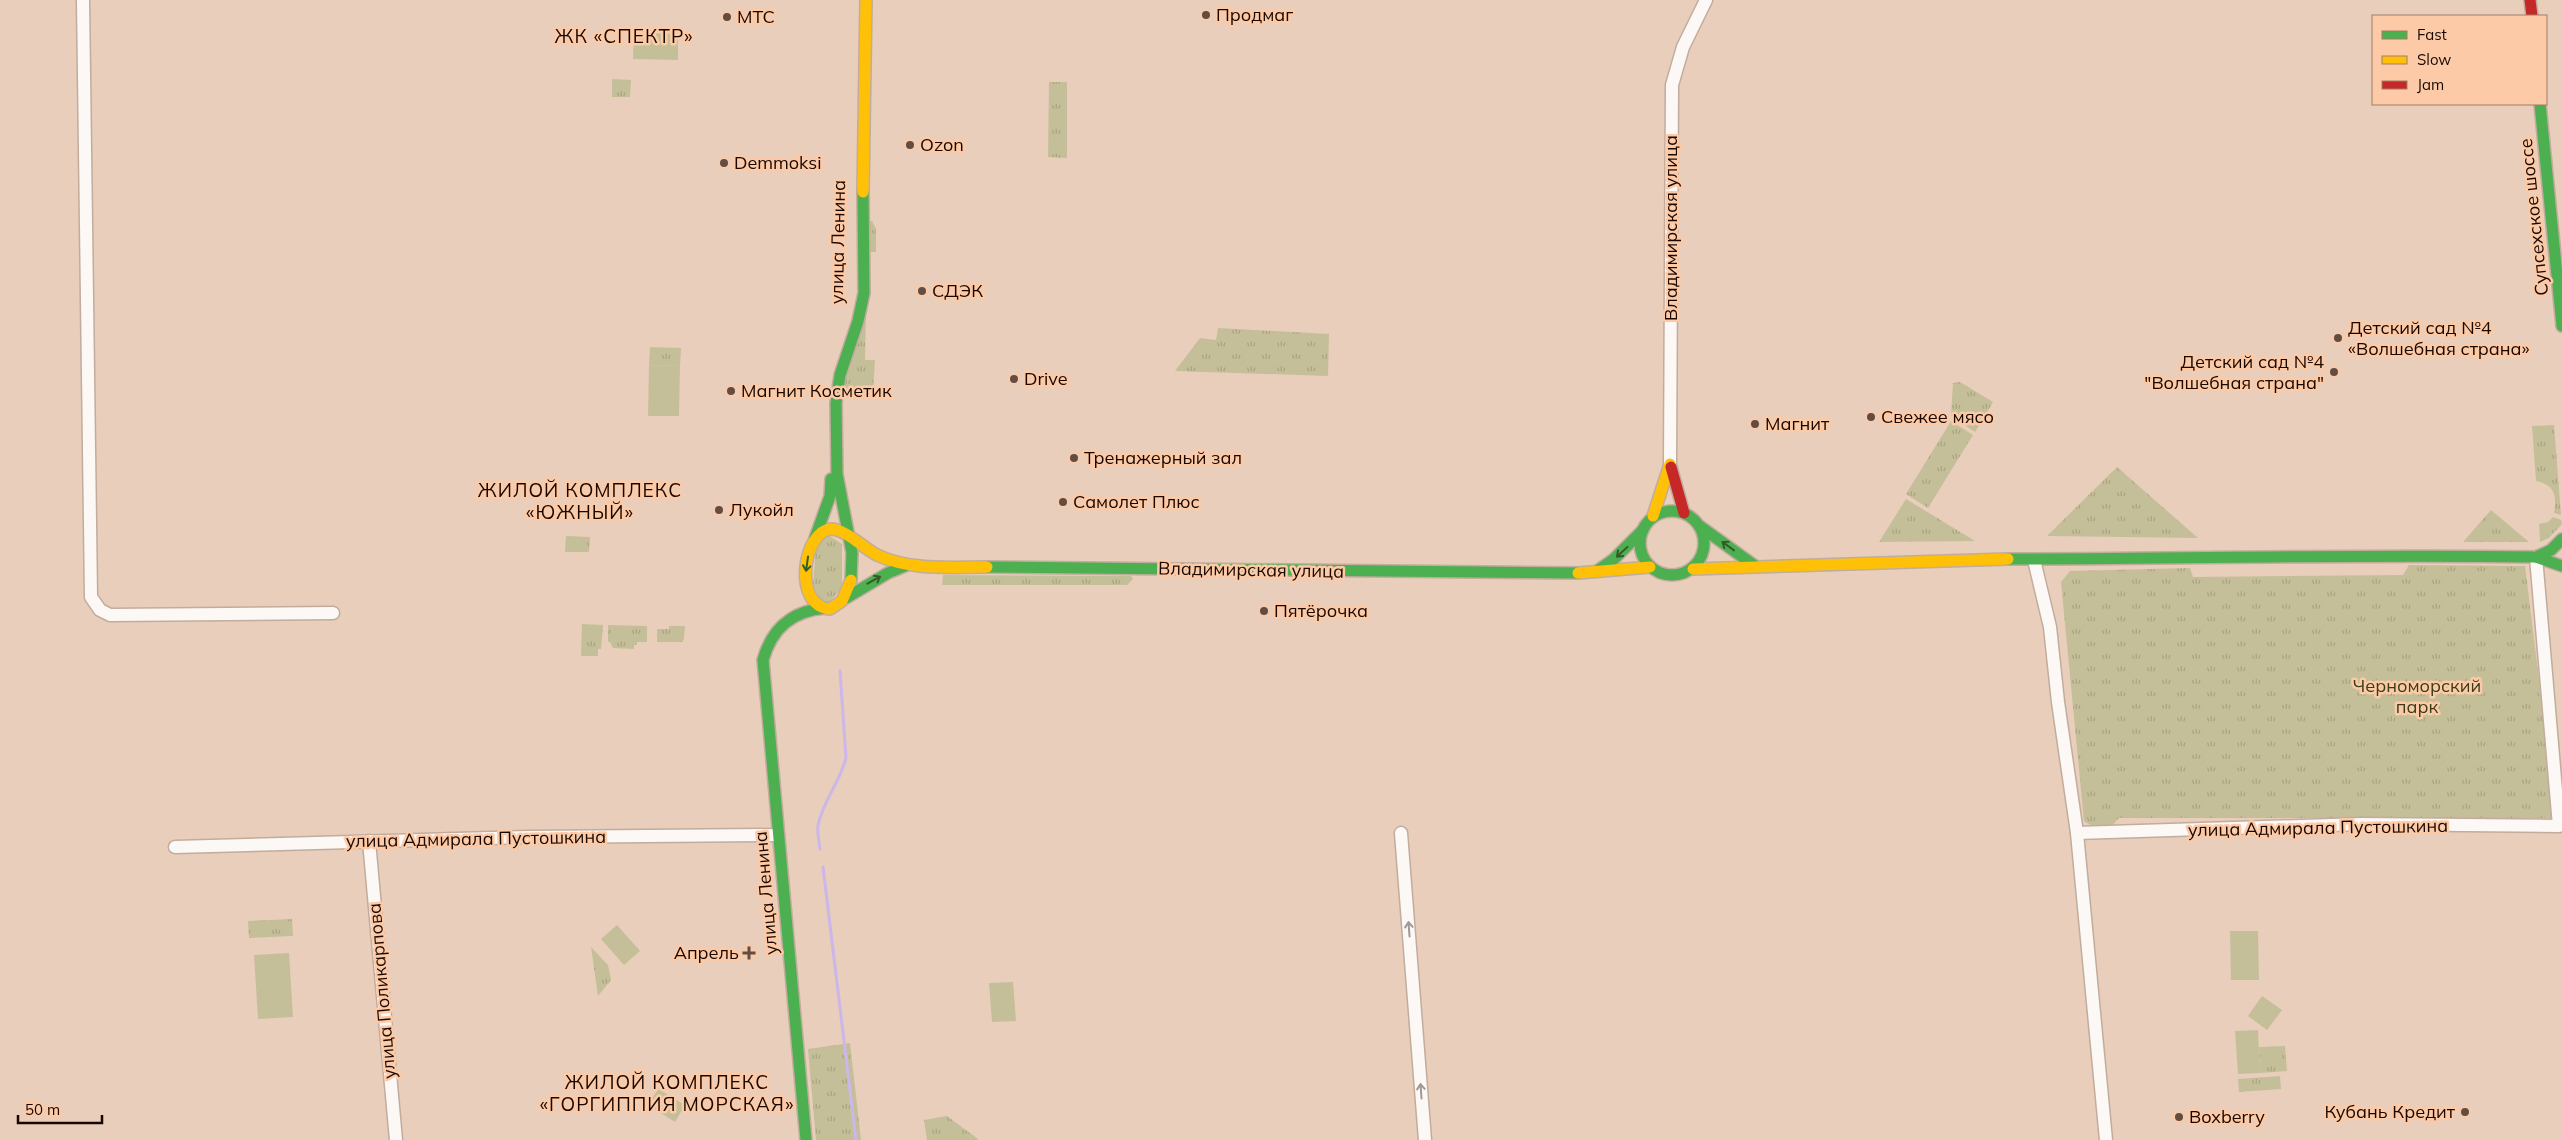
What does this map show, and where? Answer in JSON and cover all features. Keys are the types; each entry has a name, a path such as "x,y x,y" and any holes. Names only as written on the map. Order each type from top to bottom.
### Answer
{"street":[{"path":"83,0 90,597 100,610 110,615 333,613"},
{"name":"улица Ленина","path":"815,538 830,496 832,391 859,292 856,215 857,0"},
{"name":"улица Ленина","path":"849,538 837,480 836,404 840,370 856,328 864,292 866,0"},
{"name":"Владимирская улица","path":"1684,512 1670,464 1672,85 1683,47 1706,0"},
{"path":"2530,0 2532,15"},
{"name":"Супсехское шоссе","path":"2540,105 2562,326"},
{"name":"Владимирская улица","path":"1653,516 1670,464"},
{"path":"1597,571 1614,559 1643,530 1653,516 1672,511 1684,512 1694,518 1701,527 1755,566"},
{"path":"1643,530 1640,538 1642,554 1650,567 1660,573 1671,576 1682,574 1692,568 1702,557 1705,542 1701,527"},
{"name":"Владимирская улица","path":"815,538 824,531 836,530 885,560 905,566 1529,574 1650,567"},
{"path":"799,613 804,600 809,551 815,538"},
{"path":"846,598 851,588 852,572 852,552 849,538"},
{"path":"2536,556 2551,550 2562,539"},
{"path":"1692,568 2001,559 2406,555 2536,556 2562,566"},
{"name":"улица Адмирала Пустошкина","path":"2077,833 2362,824 2559,826 2536,556"},
{"path":"2034,560 2050,627 2058,702 2077,833 2106,1140"},
{"name":"Владимирская улица","path":"799,613 812,608 836,606 888,573 905,566"},
{"path":"806,585 816,604 825,608"},
{"name":"улица Ленина","path":"799,613 778,628 766,642 763,660 806,1140"},
{"path":"1401,833 1425,1140"},
{"name":"улица Адмирала Пустошкина","path":"175,847 530,836 778,835"},
{"name":"улица Поликарпова","path":"369,841 396,1140"}],"green space":[{"path":"634,33 678,34 678,60 633,59"},
{"path":"612,79 631,80 630,97 612,97"},
{"path":"1049,82 1067,82 1067,158 1048,157"},
{"path":"872,221 876,229 876,252 867,252 865,360 875,360 873,391 870,398 850,399 842,395 858,330 866,222"},
{"path":"1218,328 1329,334 1328,376 1175,371 1200,338 1216,340"},
{"path":"650,347 681,348 680,366 649,365"},
{"path":"649,365 680,366 679,416 648,416"},
{"path":"1960,382 1993,402 1975,432 1951,416 1953,383"},
{"path":"1951,421 1973,435 1928,508 1906,494"},
{"path":"2554,425 2561,515 2554,513 2555,496 2551,488 2536,481 2532,426"},
{"path":"2117,467 2198,538 2047,536"},
{"path":"1906,499 1975,541 1879,542"},
{"path":"2491,510 2529,542 2463,542"},
{"path":"2553,517 2561,520 2562,524 2549,538 2540,542 2539,524 2548,522"},
{"path":"828,535 842,544 842,587 830,602 820,600 813,584 816,547"},
{"path":"566,536 590,537 589,552 565,552"},
{"name":"Черноморский парк","path":"2409,565 2525,566 2556,818 2119,818 2112,826 2095,828 2084,821 2061,582 2070,571 2190,568 2193,577 2403,575"},
{"path":"943,575 1131,576 1133,579 1127,585 942,585"},
{"path":"582,624 603,625 601,649 598,649 598,656 581,656"},
{"path":"608,625 647,626 647,642 637,642 637,645 634,645 634,649 613,648 610,642 608,642"},
{"path":"669,626 685,626 682,642 657,642 657,629 669,629"},
{"path":"292,919 293,936 249,938 248,921"},
{"path":"617,925 640,951 624,965 601,939"},
{"path":"2230,931 2258,931 2259,980 2231,980"},
{"path":"591,947 608,965 611,980 598,996"},
{"path":"289,953 293,1017 258,1019 254,955"},
{"path":"1013,982 1016,1021 992,1022 989,983"},
{"path":"2262,996 2282,1010 2267,1030 2248,1016"},
{"path":"2258,1030 2260,1073 2238,1074 2235,1031"},
{"path":"850,1043 861,1140 816,1140 808,1049"},
{"path":"2285,1046 2287,1071 2260,1073 2259,1047"},
{"path":"2280,1076 2281,1089 2239,1092 2238,1079"},
{"path":"658,1089 685,1105 675,1122 648,1105"},
{"path":"947,1116 978,1139 927,1140 924,1120"}],"waterway":[{"path":"820,849 818,837 820,816 846,758 840,671"},
{"path":"823,867 856,1140"}],"traffic: fast":[{"path":"2540,105 2562,326"},
{"path":"851,580 852,553 837,474 836,403 840,375 858,321 864,293 863,192"},
{"path":"815,538 830,496 831,479"},
{"path":"1672,511 1684,513 1695,520 1702,531 1704,543 1702,555 1695,566 1684,573 1672,575 1660,573 1649,566 1642,555 1640,543 1642,531 1649,520 1660,513 1672,511"},
{"path":"1701,527 1755,566"},
{"path":"1597,571 1614,559 1643,530"},
{"path":"2008,559 2536,557 2551,550 2562,539"},
{"path":"2536,557 2562,566"},
{"path":"846,598 888,573 905,566"},
{"path":"987,567 1578,573"},
{"path":"806,1140 763,660 772,639 785,623 803,613 825,608"}],"traffic: slow":[{"path":"863,192 866,0"},
{"path":"1653,516 1670,464"},
{"path":"851,580 842,601 830,609 818,605 810,596 806,583 808,554 821,533 831,529 843,532 877,555 903,564 931,567 987,567"},
{"path":"1693,569 2008,559"},
{"path":"1578,573 1650,567"}],"traffic: jam":[{"path":"2530,0 2532,15"},
{"path":"1671,467 1684,513"}],"place":[{"name":"Продмаг","path":"1206,15"},
{"name":"МТС","path":"727,17"},
{"name":"Ozon","path":"910,145"},
{"name":"Demmoksi","path":"724,163"},
{"name":"СДЭК","path":"922,291"},
{"name":"Детский сад №4 «Волшебная страна»","path":"2338,338"},
{"name":"Детский сад №4 \"Волшебная страна\"","path":"2334,372"},
{"name":"Drive","path":"1014,379"},
{"name":"Магнит Косметик","path":"731,391"},
{"name":"Свежее мясо","path":"1871,417"},
{"name":"Магнит","path":"1755,424"},
{"name":"Тренажерный зал","path":"1074,458"},
{"name":"Самолет Плюс","path":"1063,502"},
{"name":"Лукойл","path":"719,510"},
{"name":"Пятёрочка","path":"1264,611"},
{"name":"Апрель","path":"749,953"},
{"name":"Кубань Кредит","path":"2465,1112"},
{"name":"Boxberry","path":"2179,1117"}],"district":[{"name":"ЖК «СПЕКТР»","path":"624,36"},
{"name":"ЖИЛОЙ КОМПЛЕКС «ЮЖНЫЙ»","path":"580,501"},
{"name":"ЖИЛОЙ КОМПЛЕКС «ГОРГИППИЯ МОРСКАЯ»","path":"667,1093"}]}
